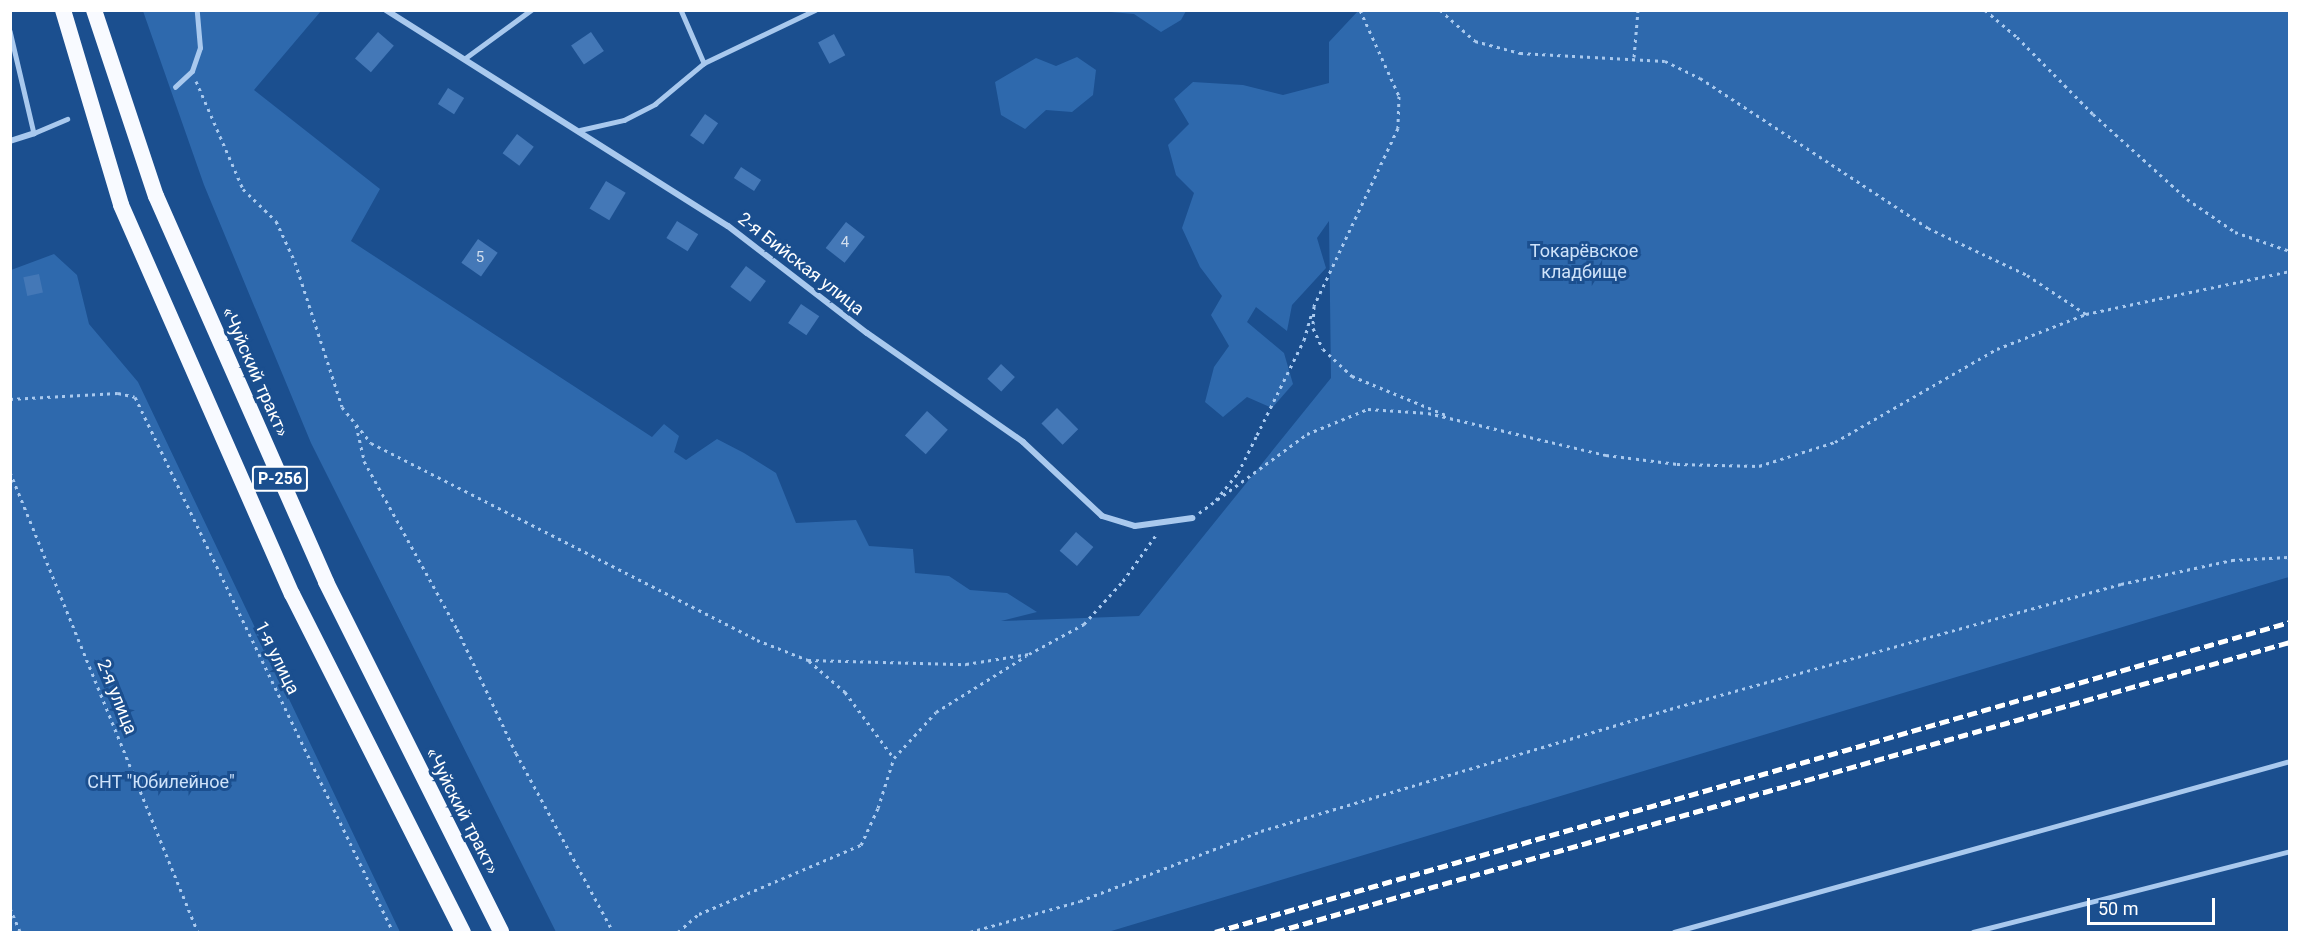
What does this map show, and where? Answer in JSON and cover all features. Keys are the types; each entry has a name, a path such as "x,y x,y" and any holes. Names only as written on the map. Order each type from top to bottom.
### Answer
{"highway":[{"name":"Р-256","path":"63,10 126,215 292,594 463,933"},
{"name":"«Чуйский тракт»","path":"94,10 156,196 321,572 501,933"}],"street":[{"name":"2-я Бийская улица","path":"386,10 580,130 728,226 867,333 1023,442 1102,516 1135,526 1192,518"},
{"path":"10,141 34,133"}],"lane":[{"path":"175,87 192,71 200,48 197,10"},
{"path":"464,59 531,10"},
{"path":"681,10 704,63"},
{"path":"580,130 624,120 655,104 704,63 815,10"},
{"path":"10,31 34,133 67,119"},
{"path":"1674,933 2289,761"},
{"path":"1972,933 2289,851"}],"path":[{"path":"1213,503 1238,472 1304,340 1314,306 1398,128 1399,96 1360,10"},
{"path":"1440,10 1475,41 1520,53 1564,58 1634,57 1665,61 1700,78 1928,228 2027,275 2086,314"},
{"path":"1634,57 1638,10"},
{"path":"1985,10 2018,37 2093,114 2187,199 2235,232 2289,251"},
{"path":"192,71 243,189 276,221 295,262 342,407 371,443 459,491 590,552 757,640 808,660 845,692 894,758"},
{"path":"1192,518 1306,434 1368,409 1428,413 1606,454 1677,464 1759,466 1835,442 1997,350 2086,314 2289,271"},
{"path":"1314,306 1313,328 1323,349 1352,376 1399,398 1462,421"},
{"name":"1-я улица","path":"10,399 118,393 135,397 393,933"},
{"path":"355,423 364,461 457,629 516,753 613,933"},
{"name":"2-я улица","path":"10,472 198,933"},
{"path":"678,933 699,914 861,845 878,808 894,758 936,712 989,682 1029,654 1084,624 1123,581 1155,536 1164,531"},
{"path":"970,933 1080,901 1261,831 1670,709 2121,584 2232,560 2289,557"},
{"path":"808,660 966,664 1029,654"},
{"path":"10,908 20,933"}],"green space":[{"name":"Токарёвское кладбище","path":"143,11 321,11 254,90 380,189 351,241 652,437 664,424 679,436 674,452 686,460 717,439 776,473 796,523 856,520 869,546 913,549 915,573 949,576 970,590 1007,593 1037,612 1001,621 1139,616 1331,378 1329,221 1317,238 1326,268 1292,305 1287,331 1256,307 1247,322 1284,353 1293,384 1272,408 1247,397 1223,417 1205,402 1214,367 1229,346 1211,315 1222,296 1200,267 1182,228 1194,193 1176,175 1168,145 1189,124 1174,99 1193,82 1243,85 1283,95 1329,83 1329,42 1358,11 2289,11 2289,577 1108,932 556,932 311,443 204,185"},
{"path":"1099,11 1186,11 1181,20 1161,32 1134,14"},
{"path":"1077,57 1096,70 1093,95 1072,112 1046,110 1025,129 1001,115 995,82 1036,58 1056,66"},
{"name":"СНТ \"Юбилейное\"","path":"54,254 77,275 89,324 138,382 400,932 11,932 11,270"}],"building":[{"path":"378,32 394,46 371,72 355,58"},
{"path":"591,32 604,51 584,64 571,45"},
{"path":"834,34 845,55 829,64 818,42"},
{"path":"448,88 464,98 454,114 438,104"},
{"path":"705,114 718,123 703,144 690,135"},
{"path":"517,134 534,147 519,166 503,153"},
{"path":"741,167 761,180 754,191 734,178"},
{"path":"606,181 626,193 609,220 590,208"},
{"path":"677,221 698,234 688,251 666,238"},
{"path":"846,222 865,237 845,263 826,248"},
{"path":"478,239 498,253 481,277 461,263"},
{"path":"746,266 766,281 750,302 730,287"},
{"path":"39,274 43,293 27,296 23,277"},
{"path":"801,304 819,316 806,335 788,323"},
{"path":"1001,364 1015,377 1001,392 987,379"},
{"path":"1057,408 1078,429 1063,445 1041,424"},
{"path":"927,411 948,430 926,454 905,436"},
{"path":"1076,532 1093,547 1077,566 1060,551"}],"railway":[{"path":"1215,932 2290,622"},
{"path":"1275,932 2290,642"}]}
